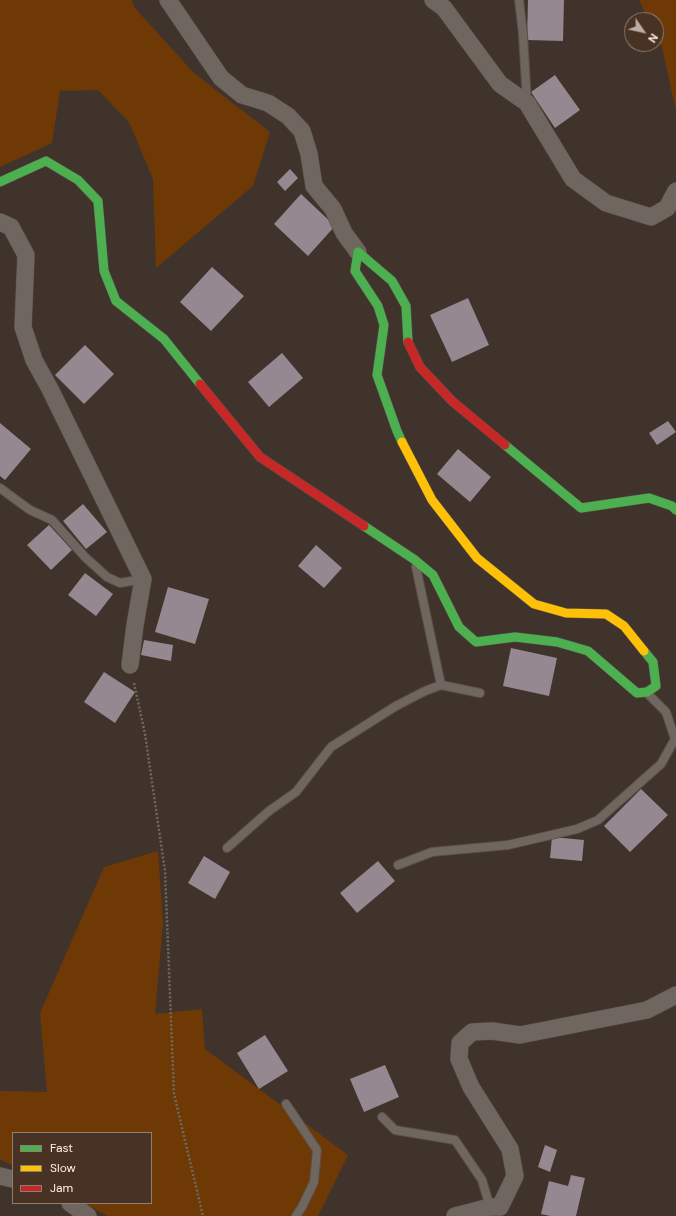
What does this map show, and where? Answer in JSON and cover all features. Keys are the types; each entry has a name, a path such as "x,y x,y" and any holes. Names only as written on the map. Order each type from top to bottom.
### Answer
{"street":[{"path":"168,0 221,78 242,95 268,103 288,116 302,132 309,154 314,186 333,209 344,233 358,252 392,281 406,306 407,340 420,367 452,401 581,508 649,498 672,506 676,510"},
{"path":"433,0 444,8 500,84 527,103 573,180 606,203 651,217 667,208 676,192"},
{"path":"0,182 46,161 78,180 98,202 104,272 116,301 164,339 260,457 415,560 433,575 459,627 476,642 515,637 557,642 588,651 637,693 646,692 656,686 653,662 624,626 606,614 566,613 534,604 477,558 432,500 397,431 378,375 384,325 378,306 355,271 358,252"},
{"path":"0,222 11,227 26,255 22,327 34,360 50,389 143,579 130,665"},
{"path":"455,1216 498,1210 515,1176 510,1149 471,1087 459,1059 460,1043 472,1032 492,1031 520,1035 574,1023 648,1010 676,995"},
{"path":"0,1176 12,1179"},
{"path":"71,1204 88,1216"}],"lane":[{"path":"519,0 523,34 527,103"},
{"path":"0,488 30,510 52,520 85,557 107,577 120,583 143,579"},
{"path":"415,560 441,685"},
{"path":"227,848 269,811 296,792 330,747 396,706 425,691 441,685 480,694"},
{"path":"398,865 432,852 508,845 577,829 598,820 662,764 675,739 666,712 646,692"},
{"path":"286,1104 317,1150 314,1182 296,1216"},
{"path":"382,1117 395,1130 455,1140 482,1180 498,1210"}],"path":[{"path":"130,665 145,734 165,871 174,1094 203,1216"}],"shaded area":[{"path":"0,0 132,0 134,7 194,73 270,132 253,186 156,268 153,179 129,122 98,90 60,91 52,143 0,167"},
{"path":"639,0 676,0 676,111 663,52 664,12 645,12"},
{"path":"158,851 163,923 155,1014 202,1009 205,1049 348,1155 318,1216 108,1216 86,1204 152,1204 152,1132 12,1132 12,1165 0,1159 0,1091 47,1092 40,1013 104,867"}],"building":[{"path":"528,0 564,0 563,41 527,40"},
{"path":"555,75 580,110 555,128 531,92"},
{"path":"290,169 298,178 285,191 277,182"},
{"path":"301,194 335,226 308,256 274,224"},
{"path":"212,267 244,296 211,331 180,302"},
{"path":"468,298 489,345 452,362 430,315"},
{"path":"85,345 114,374 84,404 55,375"},
{"path":"282,353 303,378 269,407 248,382"},
{"path":"668,421 676,432 657,445 649,433"},
{"path":"0,423 31,449 5,480 0,476"},
{"path":"458,449 491,477 470,502 437,474"},
{"path":"83,504 107,532 86,549 63,521"},
{"path":"49,525 72,550 51,570 27,545"},
{"path":"316,545 342,568 324,588 298,566"},
{"path":"85,573 113,594 96,616 68,595"},
{"path":"168,587 209,599 195,644 155,632"},
{"path":"144,640 173,645 171,661 141,655"},
{"path":"511,648 557,658 549,696 503,686"},
{"path":"104,672 135,692 115,723 84,702"},
{"path":"641,789 668,815 630,852 604,826"},
{"path":"552,837 584,840 582,861 550,858"},
{"path":"204,856 230,872 215,899 188,883"},
{"path":"378,861 395,881 357,913 340,893"},
{"path":"265,1035 288,1071 259,1089 237,1053"},
{"path":"385,1065 399,1097 364,1112 350,1079"},
{"path":"545,1145 557,1150 550,1172 538,1167"},
{"path":"571,1175 585,1178 576,1216 550,1216 541,1214 549,1181 568,1186"}],"traffic: fast":[{"path":"0,182 46,161 78,180 98,201 104,271 116,301 164,339 200,384"},
{"path":"402,442 377,375 384,325 378,306 355,271 358,252 392,281 406,306 408,342"},
{"path":"505,445 581,508 649,498 672,506 676,510"},
{"path":"364,526 415,560 433,575 459,627 476,642 515,637 557,642 588,651 637,693 647,692 656,686 653,662 644,651"}],"traffic: slow":[{"path":"402,442 432,500 477,558 534,604 566,613 606,614 624,626 644,651"}],"traffic: jam":[{"path":"408,342 420,367 452,401 505,445"},
{"path":"200,384 260,457 364,526"}]}
